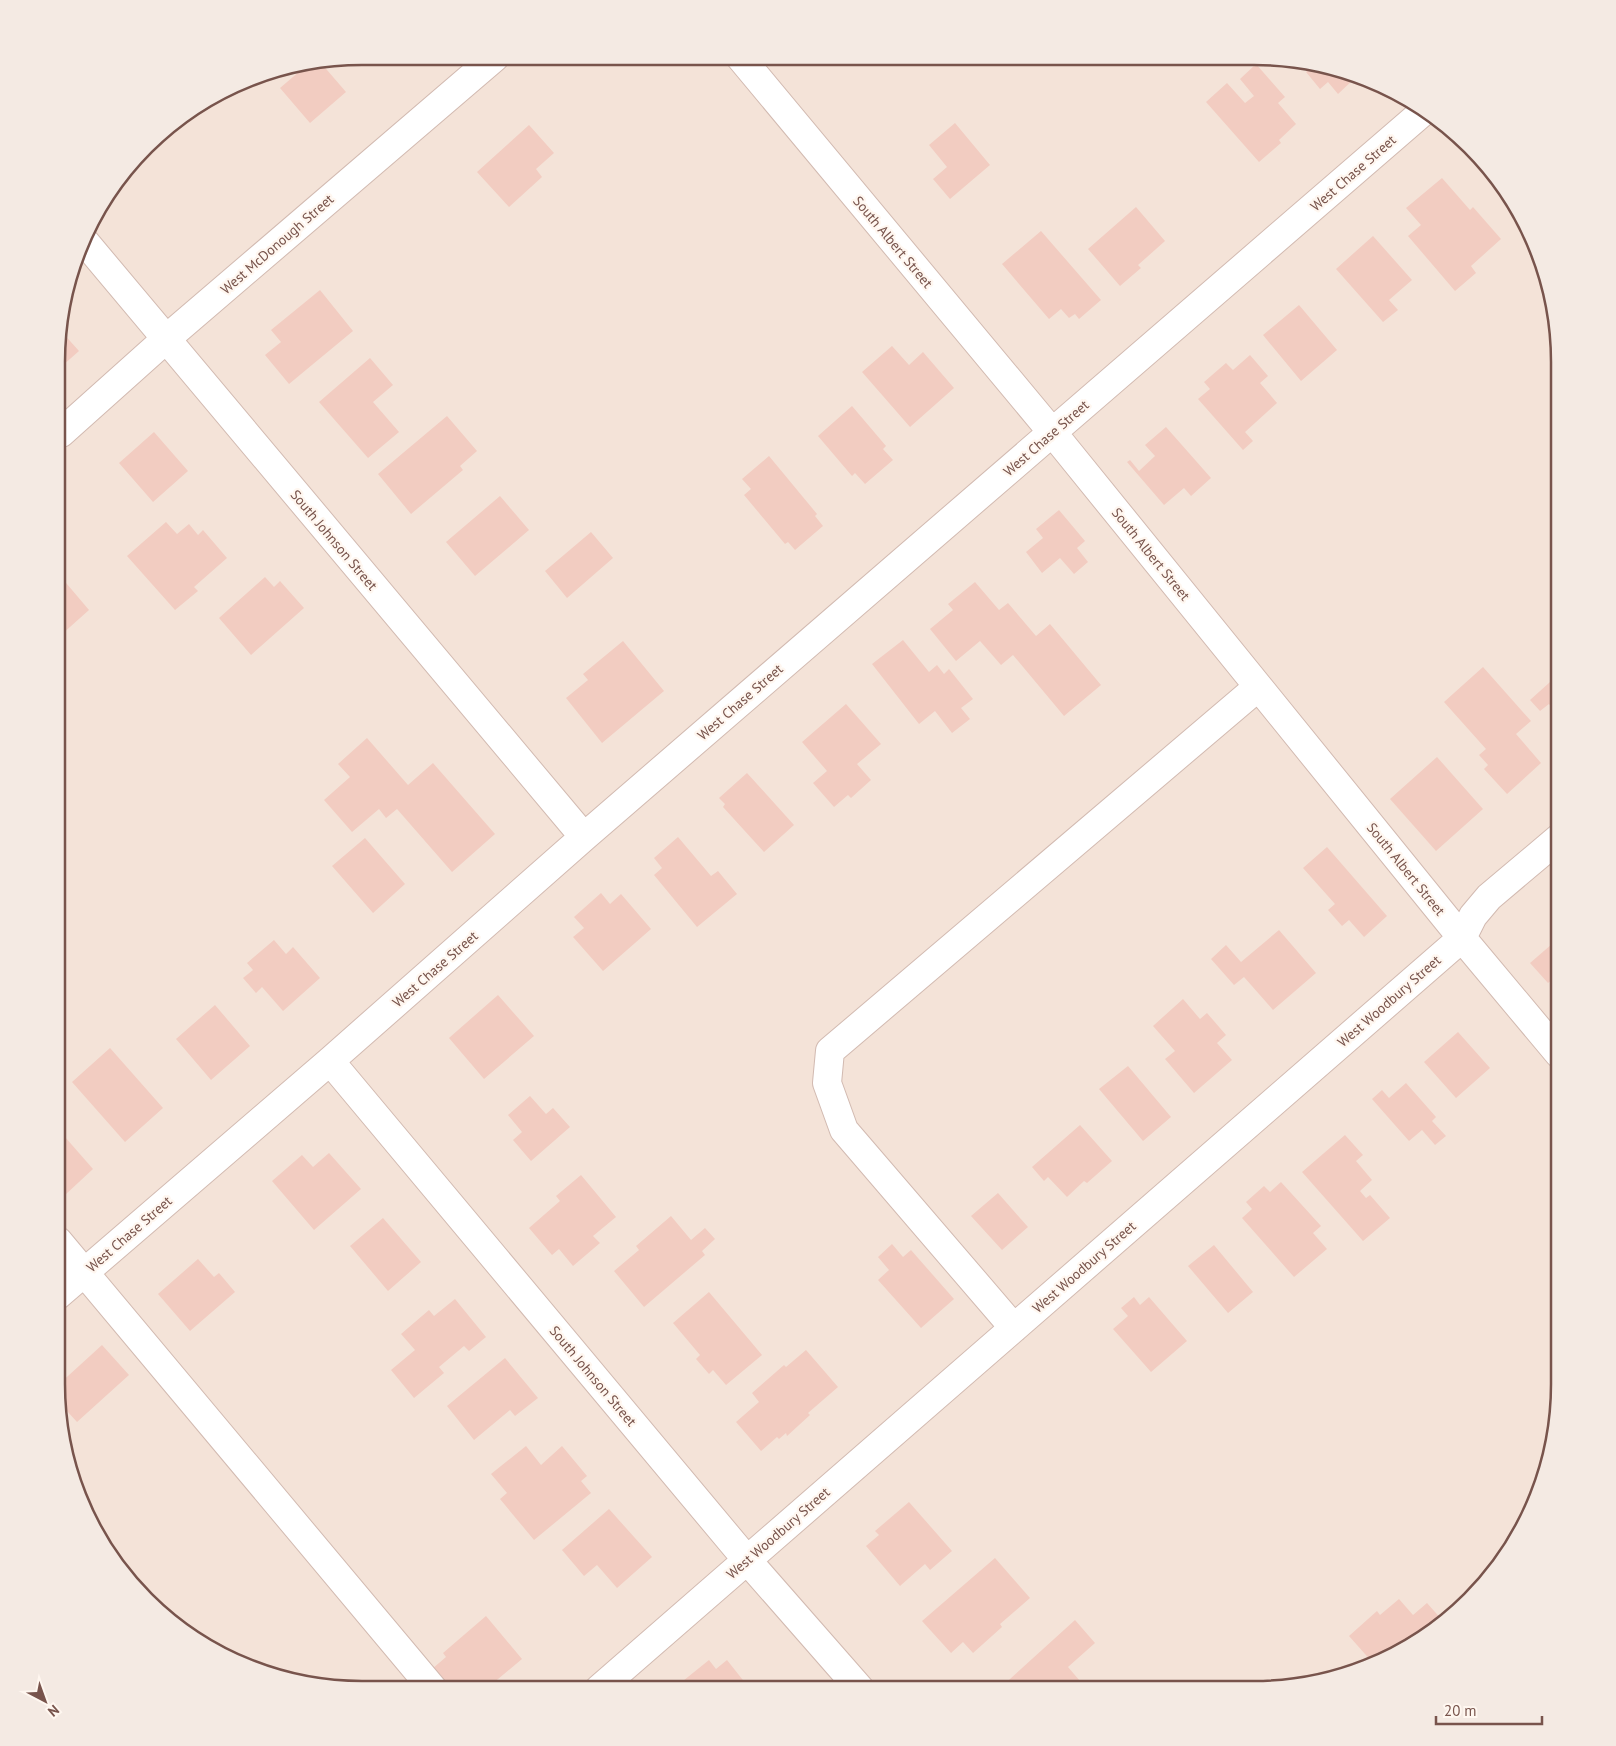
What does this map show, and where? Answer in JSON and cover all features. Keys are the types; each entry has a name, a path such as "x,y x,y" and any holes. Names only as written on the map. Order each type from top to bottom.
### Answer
{"street":[{"name":"West McDonough Street","path":"65,430 166,340 486,65"},
{"name":"South Albert Street","path":"747,65 1052,432 1462,938 1551,1044"},
{"name":"West Chase Street","path":"65,1289 330,1061 584,837 1419,115"},
{"name":"South Johnson Street","path":"89,246 584,837"},
{"path":"1014,1328 844,1130 827,1083 830,1051 1258,687"},
{"name":"West Woodbury Street","path":"608,1681 1462,938 1473,916 1489,897 1551,845"},
{"name":"South Johnson Street","path":"330,1061 747,1560 853,1681"},
{"path":"65,1250 426,1681"}],"shaded area":[{"path":"1254,65 1293,68 1331,75 1349,81 1402,105 1435,126 1464,152 1490,181 1520,231 1535,267 1545,304 1551,362 1551,1384 1548,1423 1541,1461 1520,1515 1490,1565 1464,1594 1435,1620 1402,1641 1368,1658 1331,1671 1273,1680 362,1681 323,1678 285,1671 231,1650 181,1620 152,1594 126,1565 96,1515 81,1479 71,1442 65,1384 65,362 68,323 75,285 96,231 126,181 152,152 181,126 197,115 248,88 285,75 343,66"}],"building":[{"path":"1257,65 1285,97 1278,103 1296,124 1279,140 1281,143 1259,162 1206,102 1227,83 1245,103 1254,96 1240,79"},
{"path":"325,68 346,92 310,123 280,88 299,72"},
{"path":"1308,70 1331,75 1351,82 1338,94 1328,82 1320,89 1306,72"},
{"path":"955,123 990,165 950,199 933,179 947,167 929,145"},
{"path":"529,125 554,153 536,169 542,177 509,207 477,172"},
{"path":"1442,178 1470,210 1473,207 1501,239 1471,266 1476,273 1455,291 1408,236 1421,225 1406,208"},
{"path":"1136,207 1165,241 1138,265 1141,268 1120,286 1088,249"},
{"path":"1041,231 1101,300 1079,319 1075,314 1069,318 1061,309 1049,319 1002,264"},
{"path":"1373,236 1412,280 1389,300 1398,310 1383,322 1336,269"},
{"path":"320,290 353,331 289,384 265,355 281,342 271,330"},
{"path":"1299,305 1337,350 1301,381 1263,335"},
{"path":"67,337 79,351 65,363"},
{"path":"892,346 909,365 923,352 954,388 910,427 862,372"},
{"path":"1250,355 1268,376 1260,383 1277,403 1245,432 1253,441 1243,450 1198,399 1210,389 1204,382 1226,363 1233,370"},
{"path":"370,358 393,385 373,402 399,432 368,458 319,402"},
{"path":"852,406 886,446 883,449 893,460 865,484 855,473 852,476 818,436"},
{"path":"447,416 477,451 460,466 463,470 411,514 378,474"},
{"path":"1166,427 1211,478 1191,496 1184,488 1164,505 1127,462 1130,460 1139,471 1155,456 1145,445"},
{"path":"154,432 188,471 153,502 119,463"},
{"path":"769,456 817,514 815,516 823,526 795,550 788,542 785,544 744,495 751,489 742,479"},
{"path":"500,496 529,530 475,576 446,542"},
{"path":"1059,510 1085,541 1077,548 1088,562 1074,574 1060,558 1042,573 1026,552 1043,538 1036,529"},
{"path":"166,522 177,534 189,524 198,535 203,530 227,558 194,587 198,591 175,610 127,556"},
{"path":"591,532 613,558 567,598 545,571"},
{"path":"265,577 274,587 280,581 304,608 251,655 219,618"},
{"path":"65,582 89,610 65,631"},
{"path":"975,582 999,610 1008,603 1036,636 1050,624 1101,685 1064,716 1013,655 1001,665 980,641 956,661 930,629 953,610 948,604"},
{"path":"903,640 929,672 937,665 944,674 949,669 973,699 961,708 970,719 952,733 935,711 919,724 872,664"},
{"path":"623,641 664,691 602,743 566,698 588,680 583,674"},
{"path":"1483,667 1531,721 1516,734 1541,763 1507,794 1484,769 1488,765 1479,755 1486,749 1444,702"},
{"path":"1551,681 1551,706 1549,704 1540,711 1530,700"},
{"path":"846,704 881,744 857,764 871,780 851,798 848,795 834,807 813,783 827,771 802,742"},
{"path":"367,738 408,785 433,763 495,834 452,872 397,809 386,818 379,809 352,832 324,800 350,777 338,764"},
{"path":"1437,757 1483,809 1436,851 1390,799"},
{"path":"747,773 794,825 764,852 723,807 725,804 719,798"},
{"path":"678,837 711,876 718,871 737,894 697,927 654,875 662,868 654,858"},
{"path":"365,838 405,884 373,913 332,866"},
{"path":"1327,847 1387,916 1364,937 1349,920 1342,926 1328,910 1335,904 1303,868"},
{"path":"601,893 610,904 621,894 651,929 603,971 573,937 584,928 574,917"},
{"path":"1279,930 1316,973 1273,1010 1244,977 1234,985 1211,959 1226,945 1241,962"},
{"path":"274,940 286,954 293,947 320,978 283,1011 262,987 256,993 243,978 253,970 247,963"},
{"path":"1551,945 1551,981 1548,983 1530,963"},
{"path":"498,995 534,1036 484,1079 449,1038"},
{"path":"1183,999 1200,1019 1207,1013 1226,1035 1217,1043 1232,1060 1194,1093 1165,1059 1175,1051 1153,1026"},
{"path":"215,1005 250,1046 211,1080 176,1039"},
{"path":"1458,1032 1490,1068 1456,1098 1424,1062"},
{"path":"110,1048 163,1108 125,1142 72,1082"},
{"path":"1128,1066 1171,1117 1143,1141 1099,1089"},
{"path":"1406,1083 1436,1117 1432,1121 1446,1136 1435,1145 1422,1130 1409,1141 1372,1099 1382,1090 1389,1098"},
{"path":"530,1096 546,1114 553,1108 570,1127 531,1161 513,1140 522,1132 508,1115"},
{"path":"1080,1125 1112,1161 1087,1183 1084,1181 1067,1197 1048,1177 1044,1181 1032,1167"},
{"path":"1345,1135 1363,1155 1356,1161 1372,1180 1360,1191 1366,1198 1370,1195 1390,1218 1363,1241 1302,1172"},
{"path":"65,1137 93,1169 65,1195"},
{"path":"329,1153 361,1189 314,1230 272,1181 302,1155 313,1167"},
{"path":"581,1175 616,1217 593,1236 600,1243 573,1266 559,1249 552,1255 529,1228 560,1201 556,1196"},
{"path":"1281,1182 1321,1226 1313,1233 1327,1249 1294,1277 1242,1218 1252,1209 1246,1202 1264,1186 1270,1192"},
{"path":"998,1193 1028,1227 1002,1250 971,1216"},
{"path":"671,1216 691,1240 705,1228 715,1239 702,1251 705,1255 644,1307 614,1271 639,1250 636,1246"},
{"path":"383,1218 421,1262 388,1291 350,1246"},
{"path":"892,1244 903,1257 911,1250 954,1299 921,1328 878,1280 889,1270 878,1257"},
{"path":"1214,1245 1253,1292 1228,1313 1188,1266"},
{"path":"198,1259 214,1277 219,1273 235,1292 190,1331 158,1294"},
{"path":"709,1292 762,1355 726,1385 713,1370 709,1374 696,1359 700,1355 673,1323"},
{"path":"1134,1297 1140,1305 1149,1297 1187,1341 1151,1372 1113,1329 1128,1316 1121,1308"},
{"path":"455,1299 486,1337 469,1351 464,1346 439,1367 444,1373 414,1398 391,1370 415,1350 401,1334 429,1310 434,1316"},
{"path":"102,1345 129,1375 77,1422 67,1411 65,1379"},
{"path":"806,1350 838,1387 808,1413 810,1415 787,1436 786,1433 779,1439 777,1437 761,1451 736,1422 759,1402 752,1393 784,1365 786,1367"},
{"path":"505,1358 538,1398 515,1416 510,1410 474,1440 447,1406"},
{"path":"526,1446 541,1465 562,1446 587,1476 581,1481 591,1493 534,1540 500,1499 507,1493 491,1474"},
{"path":"909,1502 952,1551 930,1570 925,1564 900,1586 866,1546 879,1535 875,1531"},
{"path":"609,1509 652,1557 617,1588 597,1565 584,1576 562,1550"},
{"path":"995,1558 1030,1598 1000,1624 1002,1627 973,1653 963,1642 951,1653 922,1621"},
{"path":"1399,1599 1413,1615 1427,1603 1439,1617 1402,1641 1368,1658 1349,1636 1377,1611 1380,1615"},
{"path":"486,1616 522,1659 496,1681 442,1681 432,1669 446,1657 443,1653"},
{"path":"1075,1620 1095,1643 1068,1667 1080,1681 1008,1681"},
{"path":"709,1660 716,1669 727,1660 744,1681 683,1681"}]}
